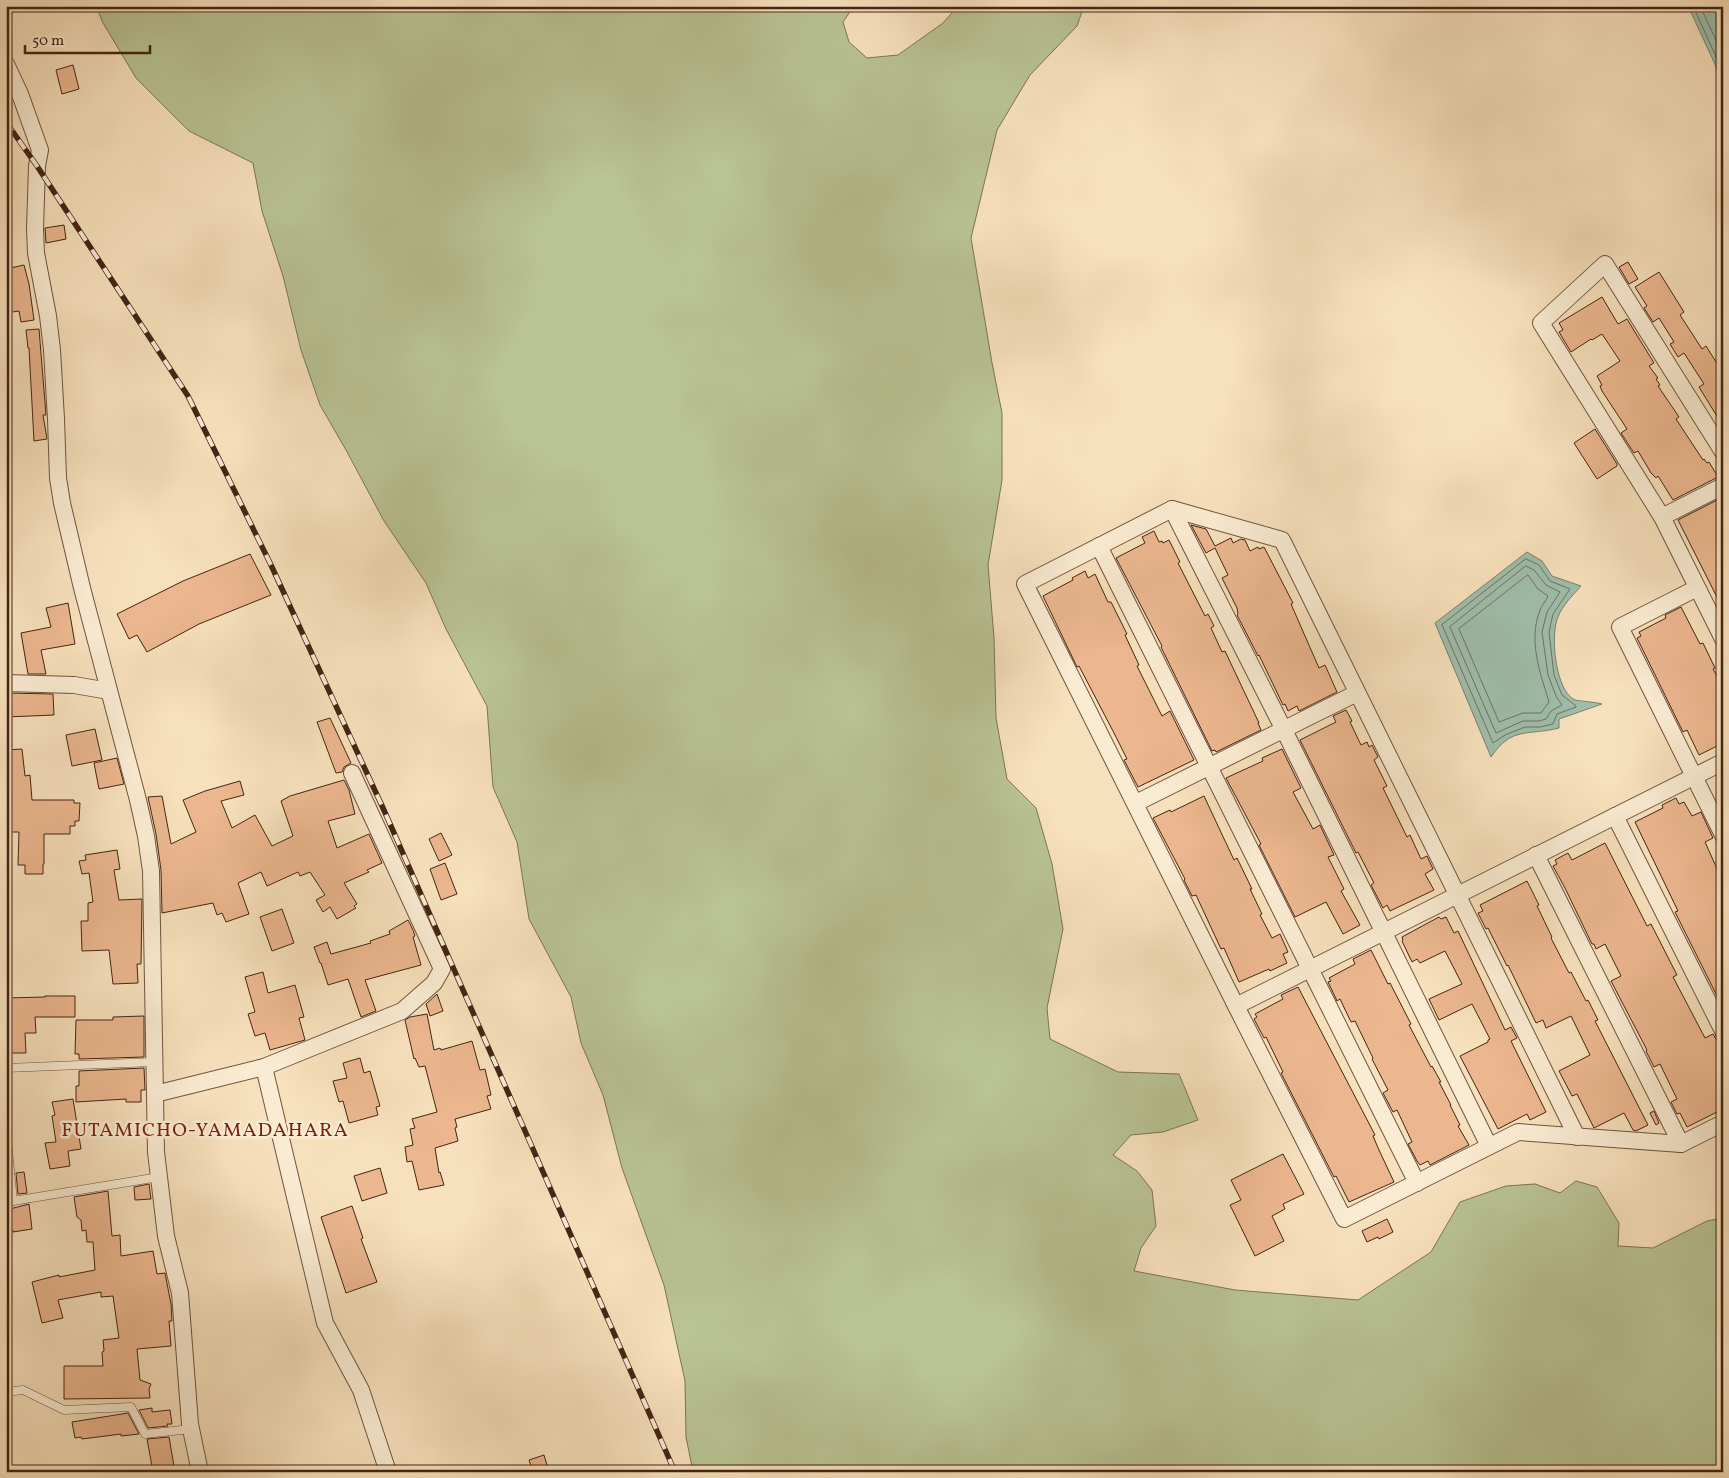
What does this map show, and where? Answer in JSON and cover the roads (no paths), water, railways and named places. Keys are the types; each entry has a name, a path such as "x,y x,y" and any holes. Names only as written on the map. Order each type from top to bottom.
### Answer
{"street":[{"path":"6,64 20,94 40,150 37,175 36,253 48,316 52,350 58,478 62,503 146,836 150,871 156,1152 166,1236 180,1293 191,1429 200,1472"},
{"path":"1723,452 1605,264 1541,323 1662,517 1723,639"},
{"path":"1662,517 1723,486"},
{"path":"1172,510 1284,730 1489,1146"},
{"path":"1577,1137 1282,540 1172,510 1025,584 1344,1219 1518,1132 1577,1137 1681,1144 1723,1123"},
{"path":"1099,546 1417,1183"},
{"path":"1697,588 1620,627 1723,835"},
{"path":"6,683 74,685 109,691"},
{"path":"1136,803 1357,693"},
{"path":"1236,1006 1723,762"},
{"path":"155,1094 264,1066 402,1011 434,982 442,969 352,773"},
{"path":"1615,816 1723,1031"},
{"path":"1536,855 1681,1144"},
{"path":"264,1066 325,1323 361,1390 388,1472"}],"lane":[{"path":"6,1068 154,1062"},
{"path":"6,1130 9,1203 159,1177"},
{"path":"6,1392 23,1390 64,1410 131,1407 145,1434 191,1429"}],"water":[{"path":"1688,6 1723,6 1723,86 1714,62"},
{"path":"1527,552 1542,561 1552,576 1581,586 1565,605 1558,617 1554,636 1556,661 1563,686 1568,695 1575,700 1602,704 1559,719 1559,728 1513,736 1499,747 1491,757 1435,623"}],"railway":[{"path":"6,122 188,396 271,565 383,808 675,1472"}],"district":[{"name":"FUTAMICHO-YAMADAHARA","path":"205,1131"}]}
